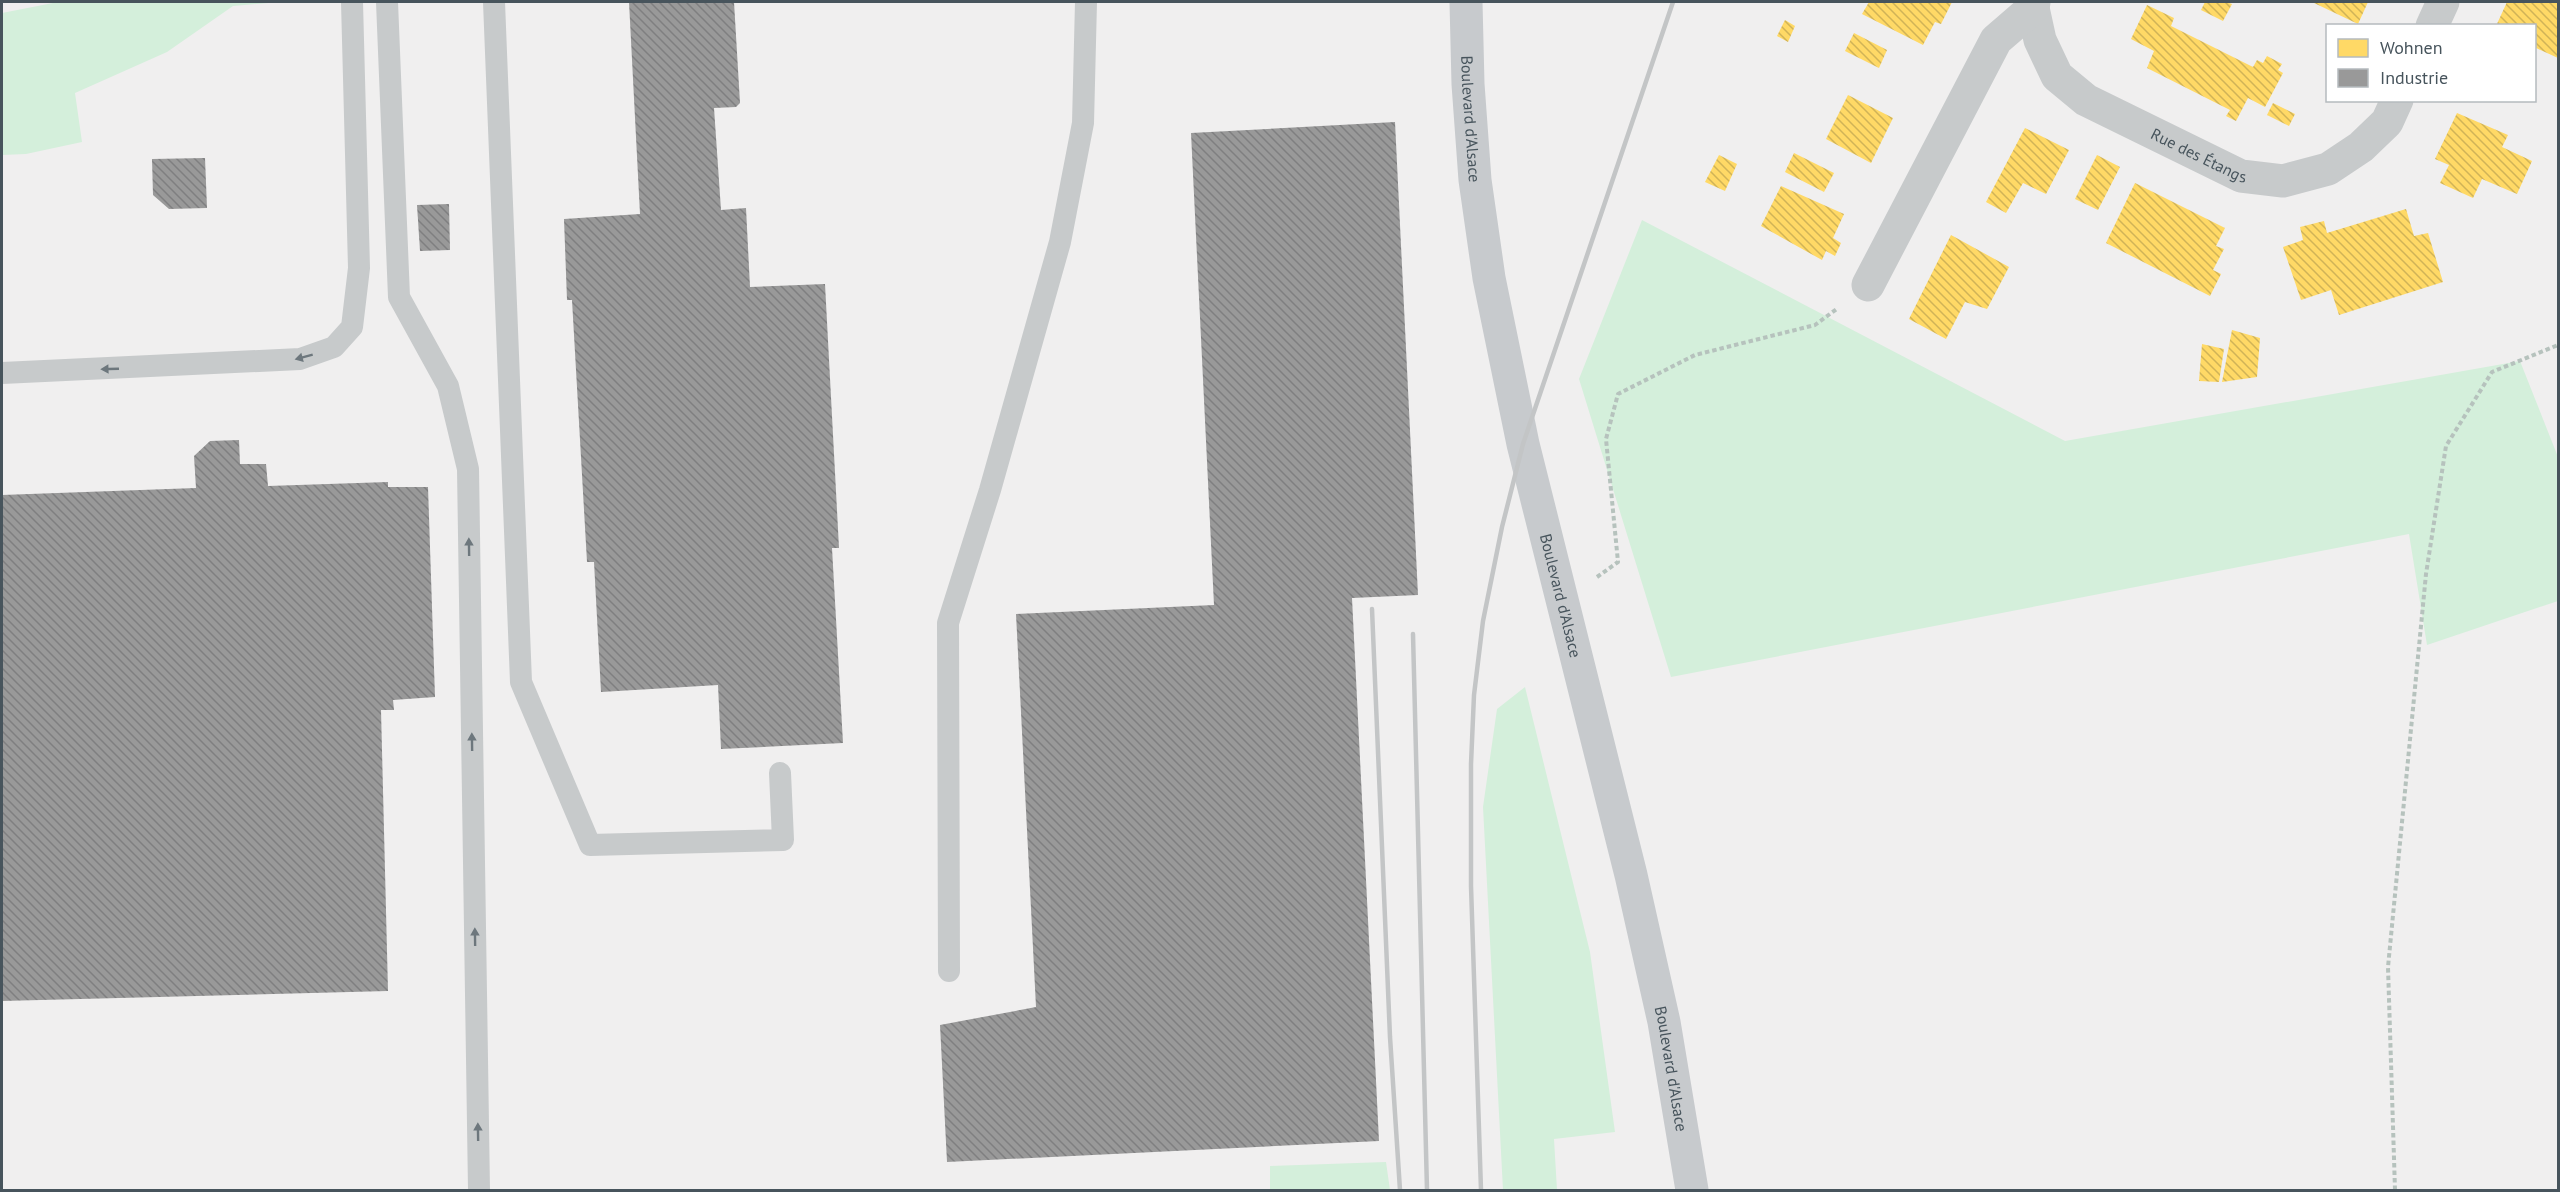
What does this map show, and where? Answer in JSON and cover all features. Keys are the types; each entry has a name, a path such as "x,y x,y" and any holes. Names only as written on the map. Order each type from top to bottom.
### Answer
{"main road":[{"name":"Boulevard d'Alsace","path":"1466,2 1468,84 1475,180 1489,278 1523,444 1631,875 1664,1023 1691,1188"}],"street":[{"path":"2433,24 2443,2"},
{"name":"Rue des Étangs","path":"2034,5 2040,40 2057,76 2086,100 2241,176 2283,181 2328,169 2361,147 2387,122 2396,102"},
{"name":"Rue des Étangs","path":"1868,285 1996,40 2034,5"}],"lane":[{"path":"2,373 300,359 334,347 352,327 359,268 352,2"},
{"path":"387,2 399,297 448,386 468,469 479,1191"},
{"path":"494,2 521,682 590,845 783,840 780,773"},
{"path":"949,971 948,623 990,490 1060,243 1083,123 1086,2"}],"path":[{"path":"1563,602 1618,562 1606,439 1618,394 1695,355 1815,325 1868,285"},
{"path":"2395,1191 2388,967 2426,574 2446,446 2492,372 2559,345"}],"green space":[{"path":"58,2 280,2 233,6 167,52 75,93 82,142 26,154 2,155 2,13"},
{"path":"1642,220 2065,441 2520,361 2558,457 2558,601 2427,645 2409,534 1671,677 1579,379"},
{"path":"1525,687 1590,952 1615,1132 1554,1139 1557,1190 1503,1190 1483,807 1497,709"},
{"path":"1386,1162 1390,1190 1270,1190 1270,1166"}],"building: Wohnen":[{"path":"1869,2 1952,2 1941,24 1935,22 1923,45 1862,14"},
{"path":"2205,2 2232,4 2223,21 2201,10"},
{"path":"2312,2 2368,2 2358,24"},
{"path":"2507,2 2558,2 2558,58 2536,48 2536,24 2497,24"},
{"path":"2147,5 2174,18 2171,26 2253,67 2257,60 2263,63 2267,56 2282,64 2278,70 2283,73 2265,107 2248,98 2236,121 2226,116 2230,110 2147,68 2154,51 2131,39"},
{"path":"1785,20 1795,26 1788,42 1777,36"},
{"path":"1854,33 1887,50 1879,68 1845,51"},
{"path":"1848,95 1893,118 1871,163 1826,139"},
{"path":"2273,103 2295,114 2289,126 2267,115"},
{"path":"2457,113 2508,135 2502,147 2532,161 2517,194 2482,179 2473,198 2440,183 2449,165 2435,159"},
{"path":"2025,128 2069,150 2046,194 2023,183 2006,213 1986,202"},
{"path":"1794,153 1834,173 1824,192 1785,172"},
{"path":"1719,155 1737,164 1725,191 1705,182"},
{"path":"2097,155 2120,167 2098,210 2075,199"},
{"path":"2135,183 2225,228 2216,246 2224,249 2213,270 2221,274 2210,296 2106,243"},
{"path":"1781,186 1844,214 1833,238 1841,243 1835,256 1826,251 1822,260 1761,226"},
{"path":"2406,209 2414,236 2428,233 2443,282 2339,315 2331,290 2301,300 2283,247 2303,240 2300,227 2324,221 2327,233"},
{"path":"1951,235 2009,267 1987,309 1965,302 1946,339 1909,319"},
{"path":"2232,330 2260,338 2257,377 2222,382"},
{"path":"2202,344 2224,349 2219,382 2199,381"}],"building: Industrie":[{"path":"629,2 734,2 740,103 736,107 714,108 721,210 746,208 750,287 825,284 839,548 832,548 843,743 721,749 718,685 601,692 594,562 587,562 572,300 567,300 564,219 640,214"},
{"path":"1395,122 1418,595 1352,598 1379,1141 947,1162 940,1025 1036,1007 1016,614 1214,605 1191,133"},
{"path":"205,158 207,208 169,209 153,195 152,159"},
{"path":"449,204 450,250 420,251 417,205"},
{"path":"239,440 240,464 266,464 268,486 388,482 388,487 428,487 435,697 393,700 394,710 381,710 388,991 2,1001 2,495 196,488 194,456 210,441"}],"railway":[{"path":"1481,1190 1471,886 1471,764 1474,695 1483,621 1502,527 1523,444 1673,2"},
{"path":"1372,609 1390,1037 1400,1190"},
{"path":"1413,634 1427,1190"}]}
